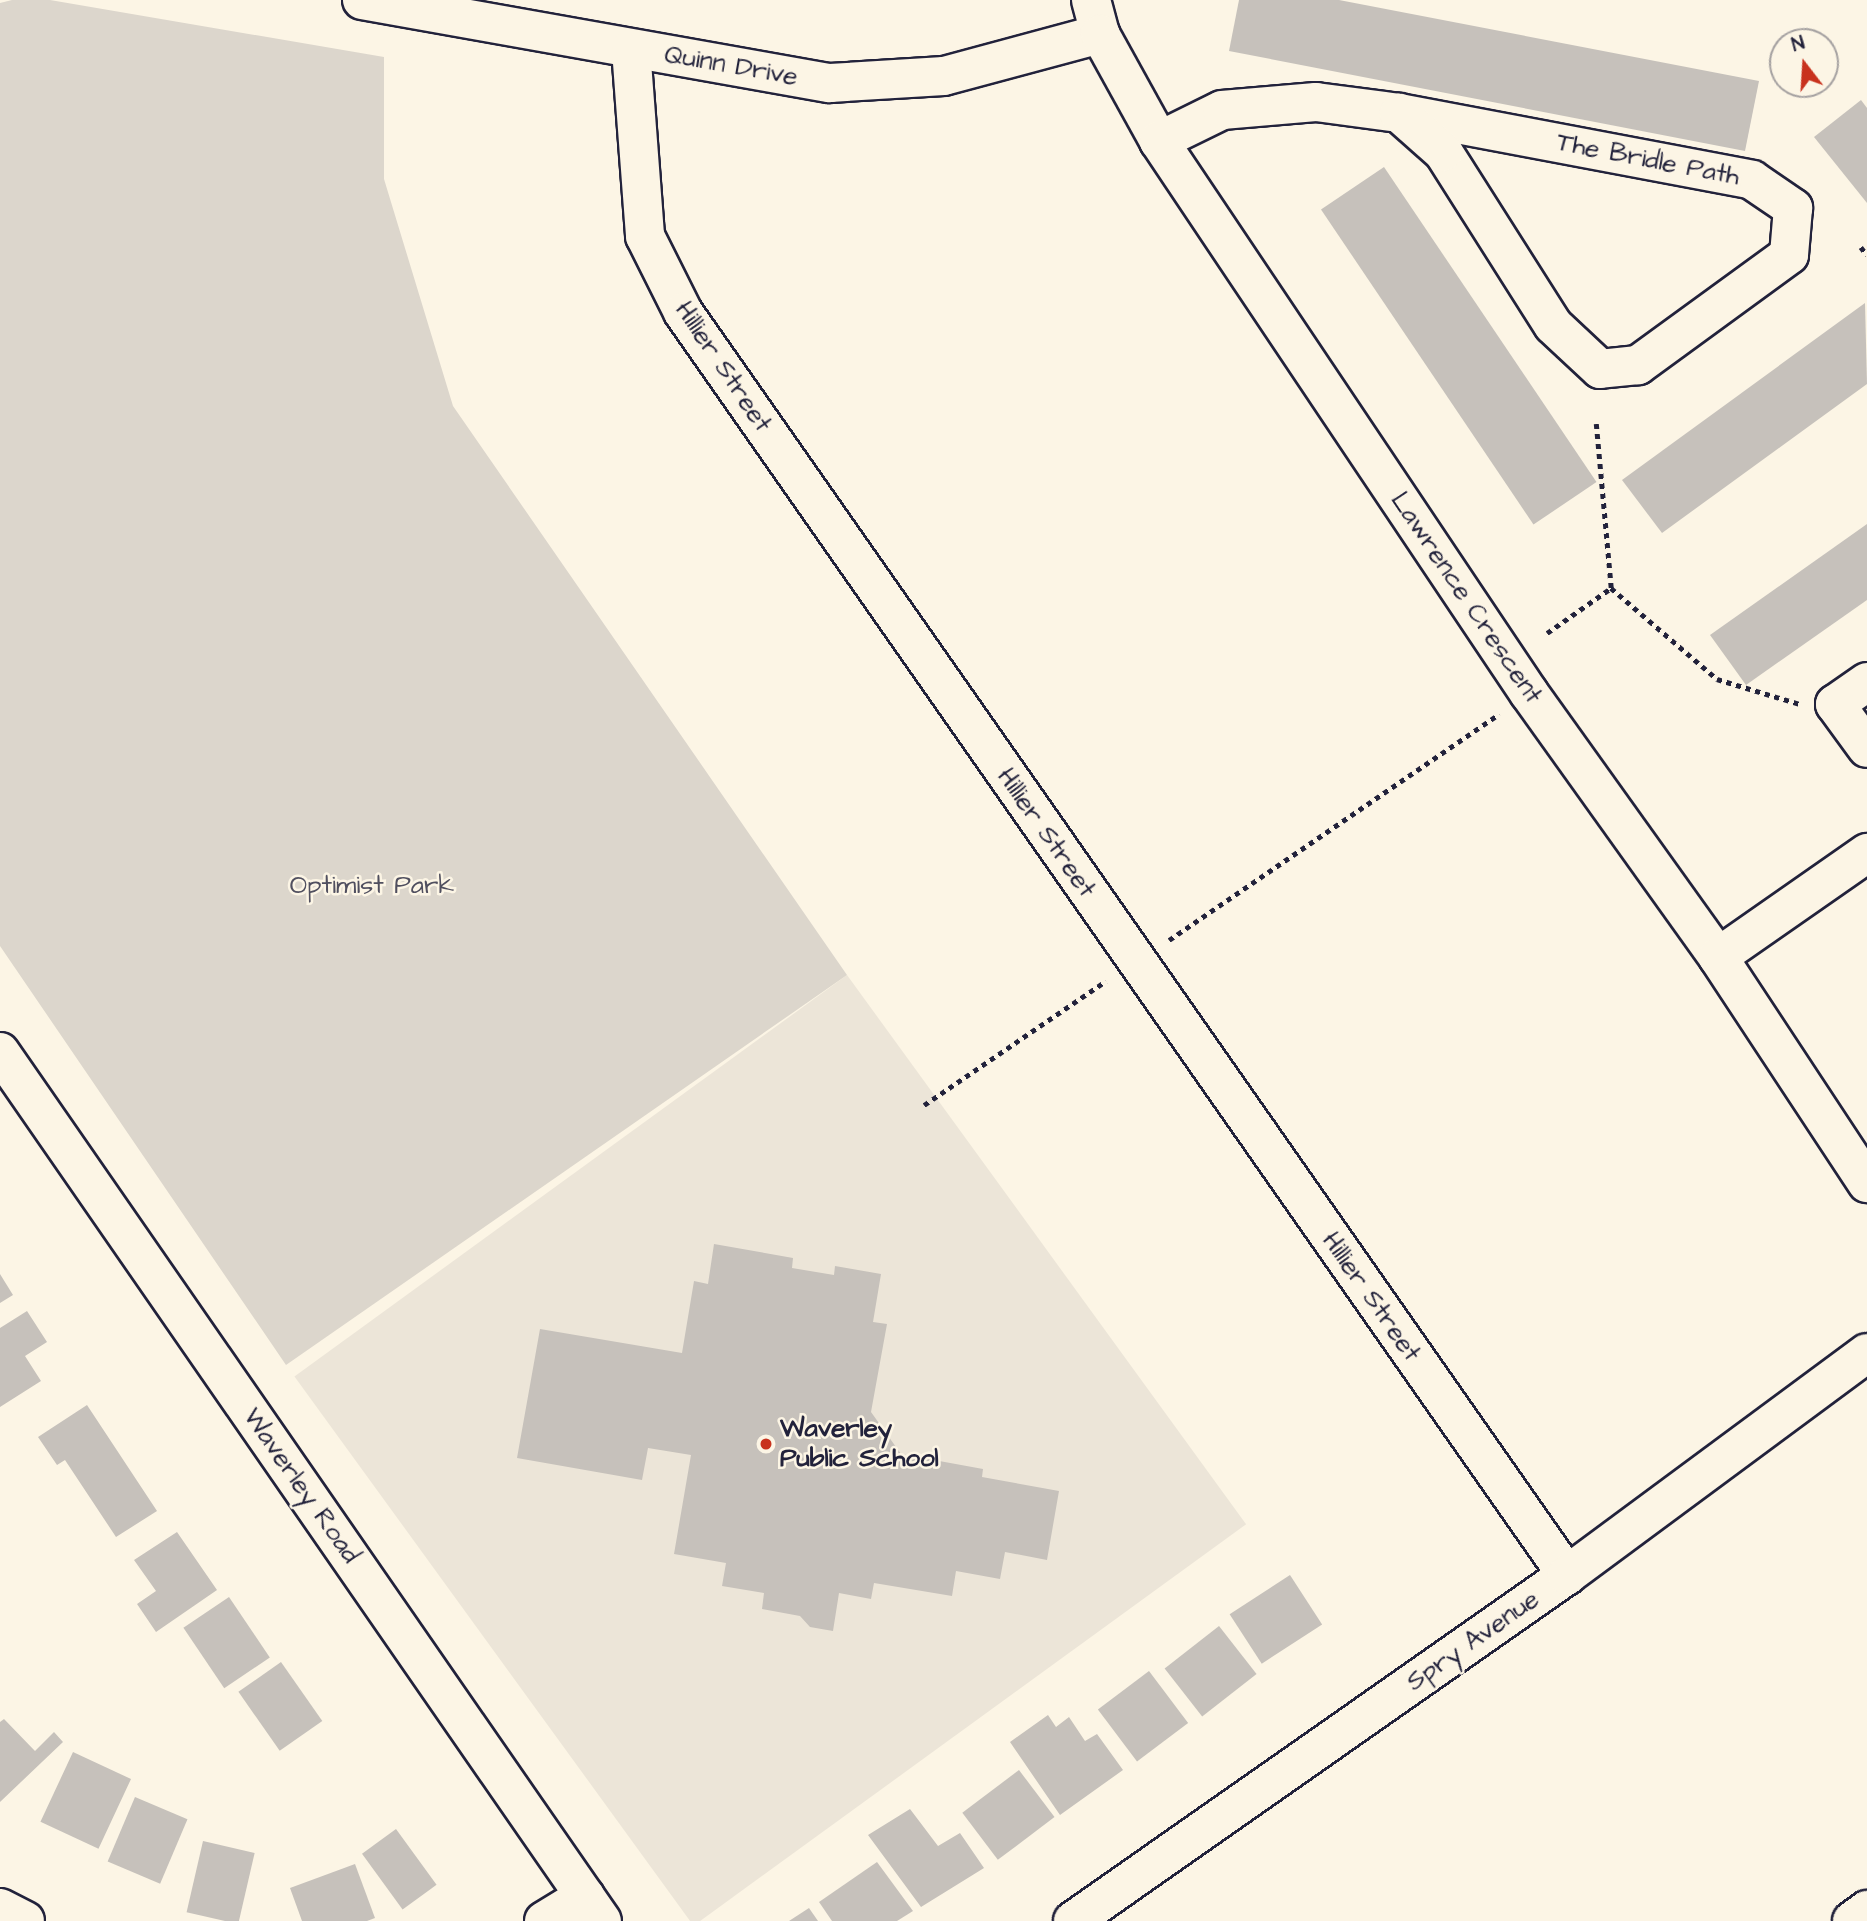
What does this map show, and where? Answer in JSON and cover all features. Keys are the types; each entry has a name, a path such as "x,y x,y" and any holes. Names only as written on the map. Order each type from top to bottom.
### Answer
{"street":[{"name":"Quinn Drive","path":"362,0 830,83 944,76 1095,17"},
{"name":"Lawrence Crescent","path":"1095,17 1159,141 1529,693 1718,957 1867,1183"},
{"name":"Hillier Street","path":"631,49 645,236 683,312 1567,1576"},
{"name":"The Bridle Path","path":"1159,141 1222,110 1316,102 1399,113 1752,180 1793,208 1789,255 1638,365 1600,369 1553,325 1443,152 1399,113"},
{"path":"1867,682 1835,704 1867,748"},
{"path":"1718,957 1867,853"},
{"name":"Waverley Road","path":"0,1052 594,1908"},
{"name":"Spry Avenue","path":"1073,1921 1567,1576 1867,1353"},
{"path":"0,1908 24,1921"},
{"path":"544,1921 594,1908"},
{"path":"1852,1921 1867,1910"}],"path":[{"path":"1861,247 1867,254"},
{"path":"1596,424 1611,588 1717,680 1801,704"},
{"path":"1547,633 1611,588"},
{"path":"924,1105 1529,693"}],"shaded area":[{"name":"Waverley Public School","path":"847,975 1246,1524 700,1921 690,1921 294,1376"}],"green space":[{"name":"Optimist Park","path":"12,0 50,0 384,57 384,179 453,406 847,975 286,1365 0,946 0,3"}],"building":[{"path":"1239,0 1339,0 1759,81 1745,151 1229,51"},
{"path":"1861,100 1867,108 1867,203 1814,137"},
{"path":"1384,167 1596,482 1533,525 1321,209"},
{"path":"1865,303 1867,384 1662,533 1622,480"},
{"path":"1867,524 1867,600 1746,685 1710,635"},
{"path":"714,1244 793,1258 792,1268 834,1275 835,1266 881,1274 873,1322 887,1324 871,1412 901,1454 983,1469 982,1477 1059,1491 1047,1560 1005,1552 1000,1579 956,1571 952,1596 874,1583 871,1599 839,1593 833,1631 810,1627 800,1616 762,1609 764,1593 722,1586 726,1563 674,1554 691,1455 648,1448 642,1480 517,1458 540,1329 682,1353 694,1281 708,1284"},
{"path":"0,1274 13,1295 0,1303"},
{"path":"27,1311 47,1342 25,1356 41,1381 0,1407 0,1328"},
{"path":"87,1405 157,1511 116,1537 65,1460 57,1465 38,1437"},
{"path":"177,1532 217,1590 156,1632 137,1604 156,1591 134,1560"},
{"path":"1290,1575 1322,1624 1262,1664 1230,1614"},
{"path":"229,1597 270,1658 224,1688 183,1628"},
{"path":"1219,1626 1257,1674 1202,1717 1165,1668"},
{"path":"281,1662 322,1721 280,1751 238,1692"},
{"path":"1149,1671 1188,1723 1137,1761 1098,1710"},
{"path":"1048,1715 1056,1727 1069,1717 1085,1741 1097,1734 1123,1770 1060,1815 1010,1742"},
{"path":"4,1719 35,1751 54,1732 63,1742 0,1802 0,1722"},
{"path":"73,1752 131,1779 98,1849 40,1822"},
{"path":"1019,1770 1055,1817 998,1860 962,1813"},
{"path":"135,1797 187,1819 160,1884 108,1861"},
{"path":"910,1809 938,1846 960,1833 984,1868 921,1907 868,1835"},
{"path":"396,1829 437,1885 403,1910 362,1854"},
{"path":"203,1841 255,1853 239,1921 225,1921 187,1912"},
{"path":"877,1862 913,1911 897,1921 832,1921 819,1902"},
{"path":"355,1864 375,1918 367,1921 302,1921 290,1888"},
{"path":"809,1908 818,1921 789,1921"}],"place":[{"name":"Waverley Public School","path":"766,1444"}]}
